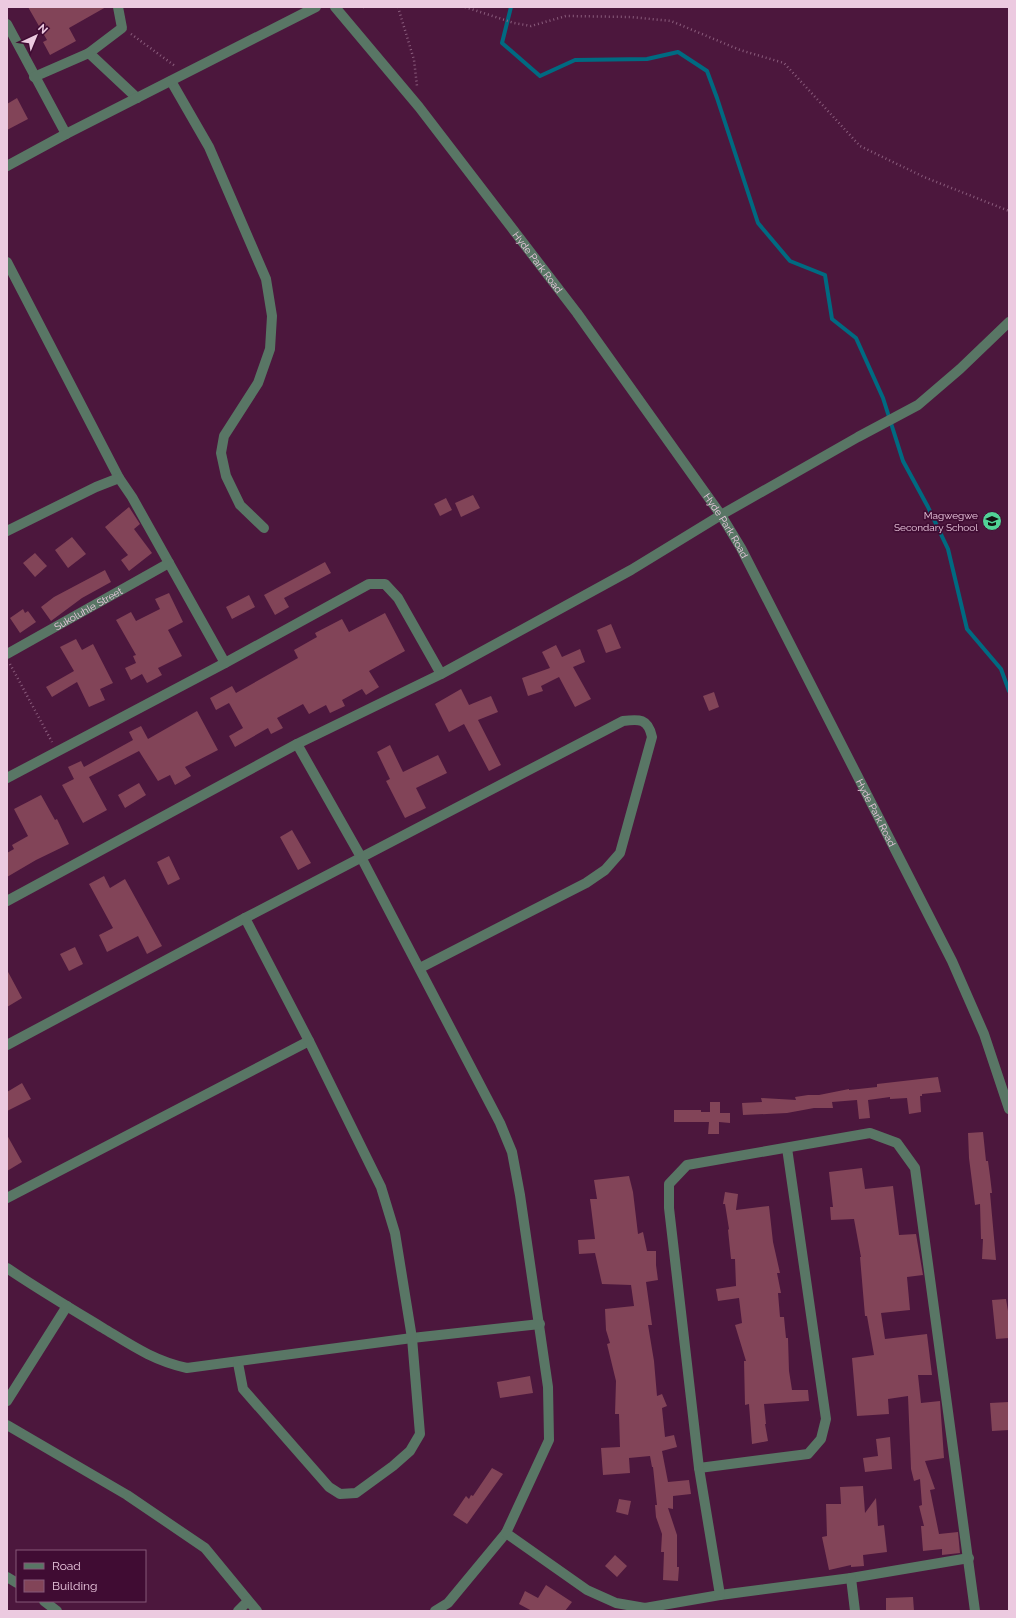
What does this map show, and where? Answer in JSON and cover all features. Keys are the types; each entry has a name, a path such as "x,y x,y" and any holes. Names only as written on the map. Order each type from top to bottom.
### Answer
{"street":[{"path":"34,77 89,53 122,28 118,7"},
{"path":"7,166 66,134 316,7"},
{"name":"Hyde Park Road","path":"335,7 419,107 577,314 721,516 745,555 952,961 984,1034 1009,1105"},
{"path":"7,24 34,77 66,134"},
{"path":"89,53 137,98"},
{"path":"172,80 209,147 266,279 272,316 270,349 258,383 224,436 221,453 226,476 240,505 264,528"},
{"path":"7,262 119,478 132,497 225,663"},
{"path":"7,901 297,744 441,674 631,570 858,437 918,405 960,369 1009,322"},
{"path":"7,530 96,487 119,478"},
{"name":"Sukoluhle Street","path":"7,654 168,563"},
{"path":"7,778 225,663 369,584 385,584 398,598 441,674"},
{"path":"7,1045 245,918 623,721 636,719 645,722 650,729 652,737 620,853 605,870 586,883 420,968"},
{"path":"297,744 361,857 500,1123 512,1152 540,1324 548,1387 549,1440 506,1533 450,1607 435,1611"},
{"path":"238,1362 243,1389 329,1487 340,1494 356,1494 410,1451 420,1434 412,1338 396,1233 381,1187 309,1041 245,918"},
{"path":"7,1198 309,1041"},
{"path":"720,1595 699,1468 669,1208 669,1184 687,1165 870,1133 897,1143 915,1168 975,1611"},
{"path":"699,1468 808,1454 821,1439 826,1419 787,1148"},
{"path":"7,1268 154,1358 171,1365 187,1368 412,1338 540,1324"},
{"path":"7,1401 67,1306"},
{"path":"7,1425 127,1495 205,1548 257,1611"},
{"path":"506,1533 587,1590 616,1603 645,1608 720,1595 851,1578 969,1558"},
{"path":"7,1577 16,1582"},
{"path":"851,1578 855,1611"},
{"path":"238,1611 248,1601"},
{"path":"45,1602 57,1611"}],"path":[{"path":"398,7 414,60 419,107"},
{"path":"465,7 514,23 530,26 566,16 631,17 672,21 740,50 784,63 860,146 924,178 1009,211"},
{"path":"122,28 186,74"},
{"path":"7,657 57,752"}],"building":[{"path":"28,7 106,7 69,28 76,41 50,55 43,42 47,40"},
{"path":"17,98 28,119 7,130 7,104"},
{"path":"473,495 480,508 461,517 455,503"},
{"path":"446,498 452,510 440,516 434,504"},
{"path":"129,507 140,524 134,529 152,553 129,571 121,560 128,555 105,527"},
{"path":"72,537 86,554 68,568 55,550"},
{"path":"35,553 47,566 35,577 23,563"},
{"path":"325,562 331,573 284,598 289,607 275,615 264,595"},
{"path":"105,570 111,582 82,598 51,621 41,607 54,597"},
{"path":"169,593 183,622 168,630 182,656 158,668 162,675 147,683 142,674 131,680 125,668 136,663 133,656 136,655 116,620 131,612 136,621 160,609 155,599"},
{"path":"249,595 255,607 232,619 226,607"},
{"path":"23,609 25,613 28,611 36,622 20,633 10,618"},
{"path":"385,613 405,651 369,671 379,687 366,695 362,689 342,700 345,706 330,713 326,705 309,714 303,704 277,718 283,728 271,734 268,728 235,747 229,736 243,728 229,703 216,710 210,698 232,686 236,693 298,658 294,650 317,637 315,633 342,619 349,632"},
{"path":"611,624 621,648 606,653 597,630"},
{"path":"76,639 82,650 93,644 113,683 100,689 105,700 89,707 77,682 52,697 46,687 74,671 60,647"},
{"path":"556,645 562,657 580,649 585,662 573,667 591,699 575,707 559,677 541,686 543,691 528,696 522,678 550,668 542,652"},
{"path":"461,689 469,705 491,696 498,712 478,720 501,765 489,771 464,724 449,732 435,704"},
{"path":"714,692 719,707 709,711 703,696"},
{"path":"197,711 218,750 185,767 191,776 175,785 170,775 158,781 139,751 89,777 107,810 83,823 62,785 74,779 68,767 81,761 84,767 133,740 129,732 141,726 148,739"},
{"path":"390,745 403,772 438,755 447,773 416,788 426,808 405,818 386,781 390,779 377,752"},
{"path":"139,783 146,795 125,808 118,795"},
{"path":"41,795 55,820 57,819 69,844 36,860 7,877 7,853 14,849 12,845 28,836 14,809"},
{"path":"292,830 311,863 298,870 280,837"},
{"path":"169,856 180,879 168,885 157,862"},
{"path":"104,876 110,888 125,879 162,946 147,954 138,936 107,952 99,935 113,928 89,884"},
{"path":"75,947 83,964 69,971 60,954"},
{"path":"7,970 22,998 7,1007"},
{"path":"938,1077 941,1092 922,1094 922,1096 920,1096 921,1112 909,1114 907,1098 890,1099 890,1097 868,1100 870,1118 859,1119 857,1100 832,1102 833,1108 814,1108 787,1113 743,1115 742,1103 762,1102 761,1098 796,1100 795,1097 819,1095 849,1089 877,1087 877,1084"},
{"path":"22,1083 31,1099 7,1111 7,1092"},
{"path":"710,1102 720,1102 720,1113 730,1113 730,1123 719,1122 719,1134 708,1134 709,1122 674,1122 674,1110 701,1110 701,1112 710,1112"},
{"path":"983,1132 986,1161 988,1161 992,1193 990,1193 996,1260 982,1259 983,1239 981,1239 980,1204 975,1205 969,1158 968,1133"},
{"path":"7,1135 22,1162 7,1171"},
{"path":"862,1168 865,1189 893,1186 899,1235 916,1234 923,1275 907,1277 910,1310 881,1313 885,1339 927,1334 932,1375 918,1375 921,1403 940,1401 944,1458 925,1461 935,1489 930,1490 939,1534 958,1532 960,1553 942,1555 942,1549 923,1551 921,1526 924,1526 919,1506 922,1505 920,1479 914,1481 911,1469 908,1396 888,1399 889,1414 857,1416 852,1358 874,1355 867,1316 865,1316 861,1257 854,1219 831,1220 830,1207 833,1207 829,1172"},
{"path":"629,1176 633,1192 638,1234 643,1232 647,1251 656,1251 658,1280 646,1282 652,1325 648,1325 654,1361 657,1396 662,1394 667,1406 662,1408 665,1437 674,1435 677,1447 662,1451 668,1482 689,1480 691,1494 673,1496 673,1509 668,1508 677,1535 677,1567 679,1567 678,1581 663,1580 664,1552 661,1552 662,1534 656,1517 655,1505 657,1505 653,1467 650,1456 629,1458 630,1473 603,1475 601,1448 620,1447 619,1414 615,1414 616,1381 607,1344 610,1343 606,1330 605,1309 634,1306 631,1285 602,1284 595,1253 579,1254 578,1240 595,1239 590,1199 597,1199 594,1180"},
{"path":"725,1192 738,1194 736,1210 769,1206 773,1242 780,1273 777,1273 781,1293 778,1293 780,1317 784,1317 786,1338 788,1338 789,1371 792,1390 808,1390 809,1401 764,1404 768,1441 752,1444 749,1404 745,1405 744,1361 746,1361 735,1325 742,1323 739,1298 718,1301 716,1289 736,1286 735,1259 731,1259 729,1229 725,1204 723,1204"},
{"path":"1006,1299 1009,1317 1009,1338 996,1339 992,1300"},
{"path":"530,1376 533,1393 500,1398 497,1382"},
{"path":"1009,1402 1009,1430 992,1431 990,1403"},
{"path":"890,1437 892,1469 865,1472 863,1458 878,1456 876,1439"},
{"path":"492,1468 503,1474 467,1524 453,1515 466,1496 469,1499 471,1495 473,1496"},
{"path":"863,1486 865,1513 876,1498 878,1526 884,1525 887,1552 863,1555 864,1566 851,1567 851,1565 829,1570 822,1537 827,1536 826,1504 841,1504 840,1487"},
{"path":"619,1499 631,1501 628,1515 616,1512"},
{"path":"615,1555 627,1566 617,1577 605,1566"},
{"path":"546,1585 572,1602 565,1611 532,1611 519,1604 525,1591 538,1598"},
{"path":"913,1597 914,1611 886,1611 886,1598"}],"waterway":[{"path":"511,7 502,43 540,76 575,60 647,59 678,52 707,71 758,223 790,261 825,275 832,319 856,338 883,398 903,461 928,507 948,549 967,629 1001,669 1009,691"}],"place":[{"name":"Magwegwe Secondary School","path":"992,521"}]}
